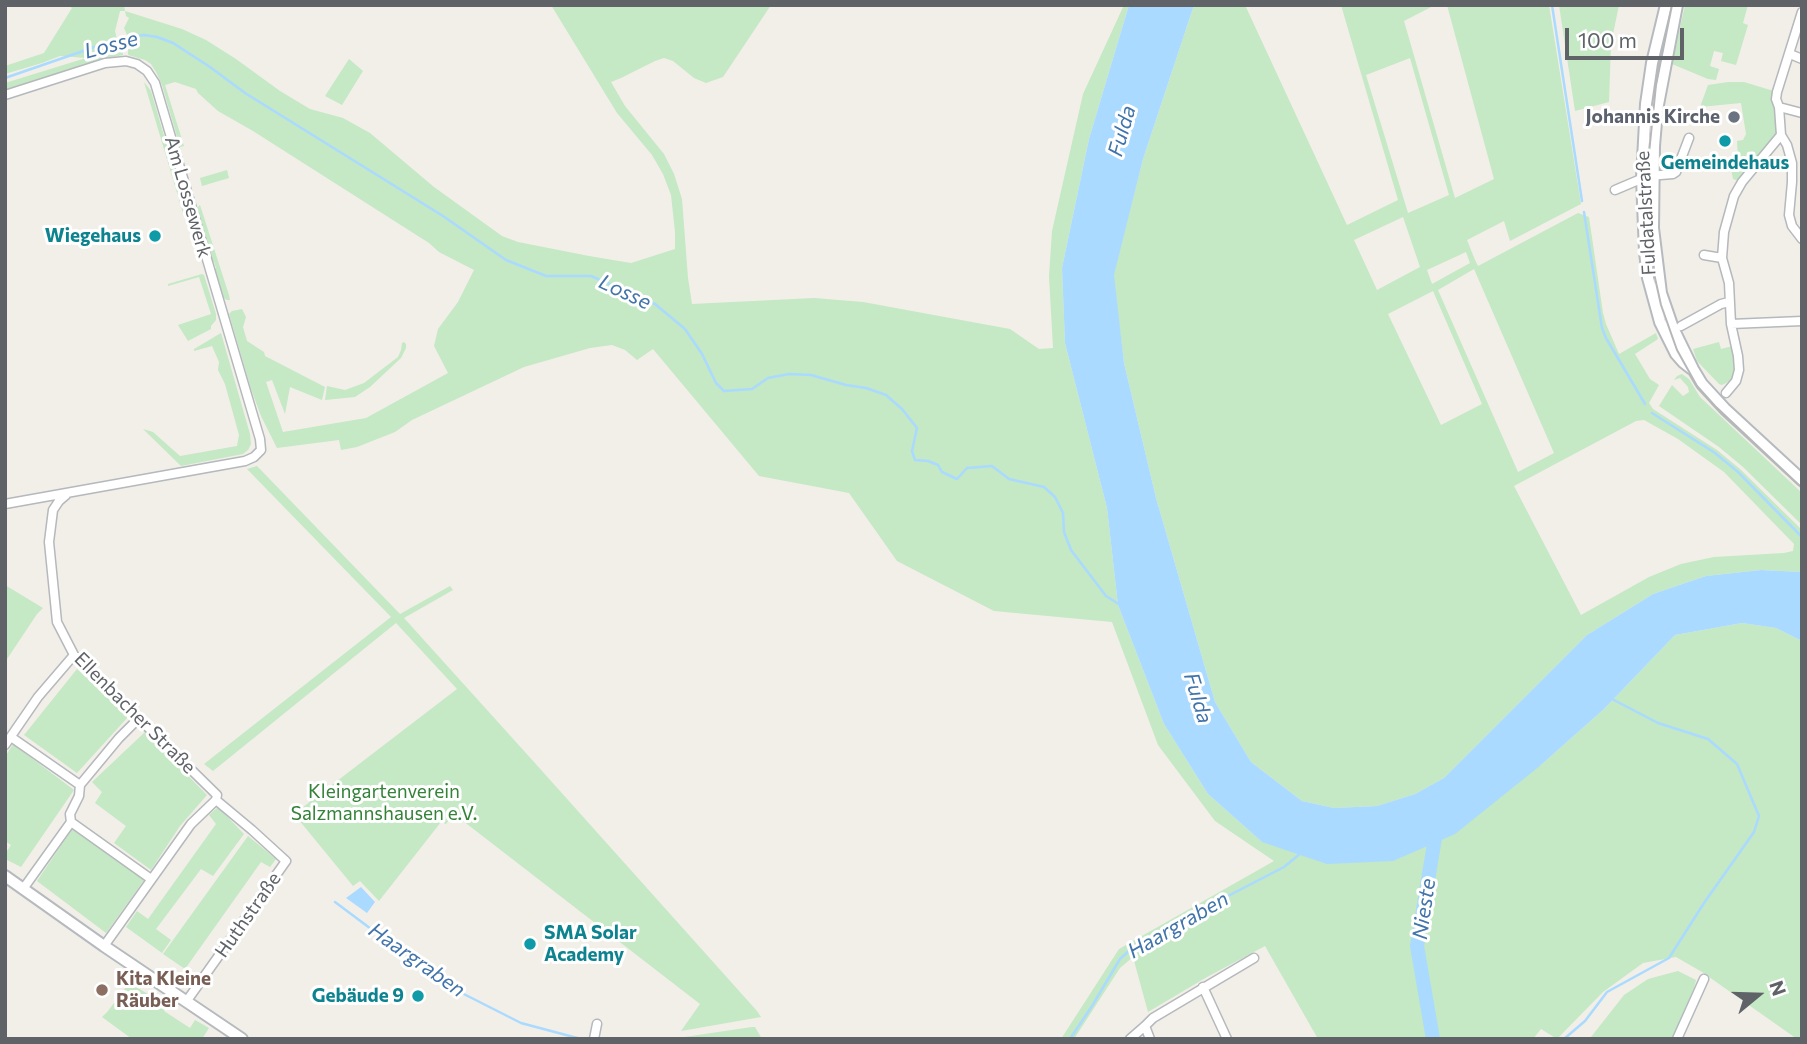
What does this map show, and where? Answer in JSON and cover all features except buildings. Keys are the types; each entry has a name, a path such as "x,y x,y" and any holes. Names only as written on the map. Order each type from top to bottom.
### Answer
{"main road":[{"name":"Fuldatalstraße","path":"1666,5 1646,104 1645,252 1654,304 1660,322 1683,362 1693,369 1702,384 1725,409 1802,480"},
{"name":"Fuldatalstraße","path":"1647,176 1677,5"},
{"path":"5,876 242,1039"}],"street":[{"path":"1802,12 1776,99 1781,135 1792,163 1789,215 1791,226 1802,239"},
{"path":"1790,54 1802,59"},
{"name":"Am Lossewerk","path":"5,95 105,63 126,61 147,71 155,83 260,439 261,450 245,461 68,492"},
{"path":"1779,107 1802,113"},
{"path":"1726,393 1736,381 1739,370 1731,324 1729,283 1722,258 1724,232 1734,196 1744,179 1781,135"},
{"path":"1615,190 1647,176 1676,172 1689,138"},
{"path":"1703,255 1722,258"},
{"path":"1681,326 1729,302"},
{"path":"1731,324 1802,321"},
{"path":"5,503 68,492"},
{"name":"Ellenbacher Straße","path":"68,492 53,510 49,542 57,622 74,655 216,795 216,800 286,861"},
{"path":"5,745 38,696 74,655"},
{"path":"23,889 71,822 70,814 79,796 80,785 119,737 139,718"},
{"path":"11,737 80,785"},
{"path":"104,946 191,824 216,800"},
{"path":"71,822 151,879"},
{"name":"Huthstraße","path":"186,1002 286,861"},
{"path":"1130,1039 1153,1018 1254,958"},
{"path":"1678,1039 1704,979"},
{"path":"1203,987 1227,1039"},
{"path":"1145,1027 1150,1039"}],"green space":[{"path":"68,5 124,5 125,11 120,11 115,31 123,55 98,60 5,90 5,83 86,58 60,56 5,74 5,66 44,53 72,8"},
{"path":"551,5 771,5 723,77 706,83 664,58 611,82 625,106 664,154 674,174 682,199 692,304 814,298 863,302 1010,329 1039,349 1053,348 1049,276 1052,231 1083,94 1124,5 1129,5 1089,139 1062,268 1065,343 1107,508 1118,605 1164,724 1208,794 1262,842 1541,765 1604,709 1675,635 1742,623 1776,628 1802,641 1802,1039 1797,1039 1702,972 1676,957 1643,963 1603,992 1557,1039 1541,1029 1533,1039 1318,1039 1265,946 1148,1012 1133,957 1120,968 1074,1039 1061,1039 1119,949 1274,861 1215,821 1158,745 1112,622 994,611 897,561 849,493 759,476 653,349 637,360 625,350 612,345 590,348 524,367 412,420 395,432 357,447 341,450 339,440 277,448 251,389 229,314 232,311 242,309 246,317 243,327 247,341 264,352 265,356 325,387 322,400 290,387 285,414 272,380 266,382 283,432 366,418 448,373 434,346 438,329 458,302 474,270 439,252 429,243 218,111 196,89 175,82 165,85 184,146 180,147 156,72 145,60 128,55 128,47 132,46 124,28 129,18 125,11 182,29 206,40 310,109 343,118 370,133 434,187 502,236 518,242 631,263 675,249 671,195 652,155 617,113"},
{"path":"1194,5 1245,5 1347,225 1398,200 1341,5 1435,5 1404,21 1455,198 1494,179 1447,5 1549,5 1581,204 1510,241 1504,221 1467,240 1475,260 1478,266 1578,213 1589,217 1603,313 1619,354 1656,333 1658,339 1635,354 1650,379 1659,385 1649,403 1653,409 1717,450 1740,469 1802,530 1802,572 1761,570 1706,576 1653,594 1587,635 1444,778 1415,794 1377,806 1334,808 1302,801 1251,762 1215,702 1156,498 1124,363 1113,275 1143,159","holes":["1410,58 1449,195 1408,213 1366,75","1403,217 1420,267 1377,290 1354,240","1466,252 1470,263 1432,284 1427,270","1474,269 1554,453 1518,472 1438,290","1433,291 1482,404 1441,425 1388,314","1644,420 1678,439 1724,472 1794,544 1793,551 1714,557 1681,564 1649,577 1581,615 1514,486 1636,421"]},
{"path":"1559,5 1619,5 1611,44 1609,102 1575,111"},
{"path":"1685,5 1748,5 1743,23 1748,25 1736,65 1721,61 1723,53 1714,51 1710,66 1719,69 1716,80 1672,64"},
{"path":"349,59 363,71 342,105 325,96"},
{"path":"144,82 151,91 185,214 183,213"},
{"path":"1744,82 1777,92 1781,135 1742,182 1733,179 1729,159 1738,157 1737,141 1743,140 1746,134 1741,103 1700,107 1708,85"},
{"path":"227,170 229,178 202,186 200,178"},
{"path":"200,205 230,300 222,297 197,208"},
{"path":"202,274 216,320 211,329 188,341 178,325 211,314 199,277 168,284"},
{"path":"221,333 251,444 243,454 181,466 143,429 153,432 180,456 237,446 239,435 212,346 194,351"},
{"path":"404,342 406,348 401,358 370,387 355,397 325,400 327,386 345,390 364,383 398,357"},
{"path":"1719,342 1721,349 1733,346 1737,368 1734,379 1722,385 1697,361 1693,349"},
{"path":"1682,374 1689,379 1700,397 1802,493 1802,525 1719,447 1659,406 1672,385 1683,396 1689,392 1680,378 1674,380"},
{"name":"Kleingartenverein Salzmannshausen e.V.","path":"257,466 400,614 450,586 453,590 404,618 761,1017 681,1031 700,1004 454,814 446,824 441,822 379,901 360,881 353,886 294,814 457,689 396,623 213,771 204,764 391,617 247,469"},
{"path":"5,585 43,608 5,662"},
{"path":"77,669 128,717 77,773 24,735"},
{"path":"145,732 207,795 180,826 151,870 114,843 126,826 95,803 102,792 92,782"},
{"path":"13,744 74,790 21,867 5,859 11,845 5,841 5,757"},
{"path":"218,807 244,834 213,876 201,869 156,929 171,940 162,953 126,927 137,911 148,919 216,824 209,815"},
{"path":"73,828 144,880 106,933 37,881"},
{"path":"248,836 276,859 270,867 261,862 185,969 163,954"},
{"path":"1678,971 1696,980 1672,1039 1591,1037 1624,995 1648,979"},
{"path":"129,983 167,1005 164,1011 190,1028 195,1020 209,1028 202,1039 132,1039 102,1017"},
{"path":"755,1027 762,1039 671,1039"}],"water":[{"name":"Fulda","path":"1129,5 1194,5 1143,159 1114,275 1124,363 1156,498 1215,702 1251,762 1302,801 1334,808 1377,806 1415,794 1444,778 1587,635 1653,594 1706,576 1761,570 1802,572 1802,641 1776,628 1742,623 1675,635 1604,709 1541,765 1455,834 1393,861 1327,864 1262,842 1208,794 1164,724 1118,605 1107,508 1065,343 1062,268 1089,139"},
{"path":"361,887 375,902 367,913 346,898"}],"waterway":[{"path":"1552,5 1582,201"},
{"name":"Losse","path":"5,78 115,40 144,35 173,43 245,93 443,216 506,260 546,276 591,276 655,304 685,329 702,354 716,383 724,391 752,389 768,378 789,374 811,375 866,388 886,395 917,428 912,451 915,460 938,465 942,472 957,479 967,468 992,466 1009,479 1044,487 1055,497 1063,513 1064,532 1071,550 1106,596 1122,606"},
{"path":"1584,212 1602,328 1645,404"},
{"path":"1652,413 1715,453 1738,472 1802,537"},
{"path":"1564,1039 1585,1021 1607,992 1669,958 1754,832 1759,816 1737,764 1708,739 1658,723 1610,698"},
{"name":"Nieste","path":"1433,1039 1417,946 1437,826"},
{"name":"Haargraben","path":"1070,1039 1120,959 1139,942 1284,867 1301,853"},
{"name":"Haargraben","path":"335,902 446,985 521,1023 581,1039"}],"tram line":[{"path":"1672,5 1656,85 1648,163 1650,234 1661,305 1677,350 1697,386 1802,488"}],"place":[{"name":"Johannis Kirche","path":"1734,117"},
{"name":"Gemeindehaus","path":"1725,141"},
{"name":"Wiegehaus","path":"155,236"},
{"name":"SMA Solar Academy","path":"530,944"},
{"name":"Kita Kleine Räuber","path":"102,990"},
{"name":"Gebäude 9","path":"418,996"}]}
